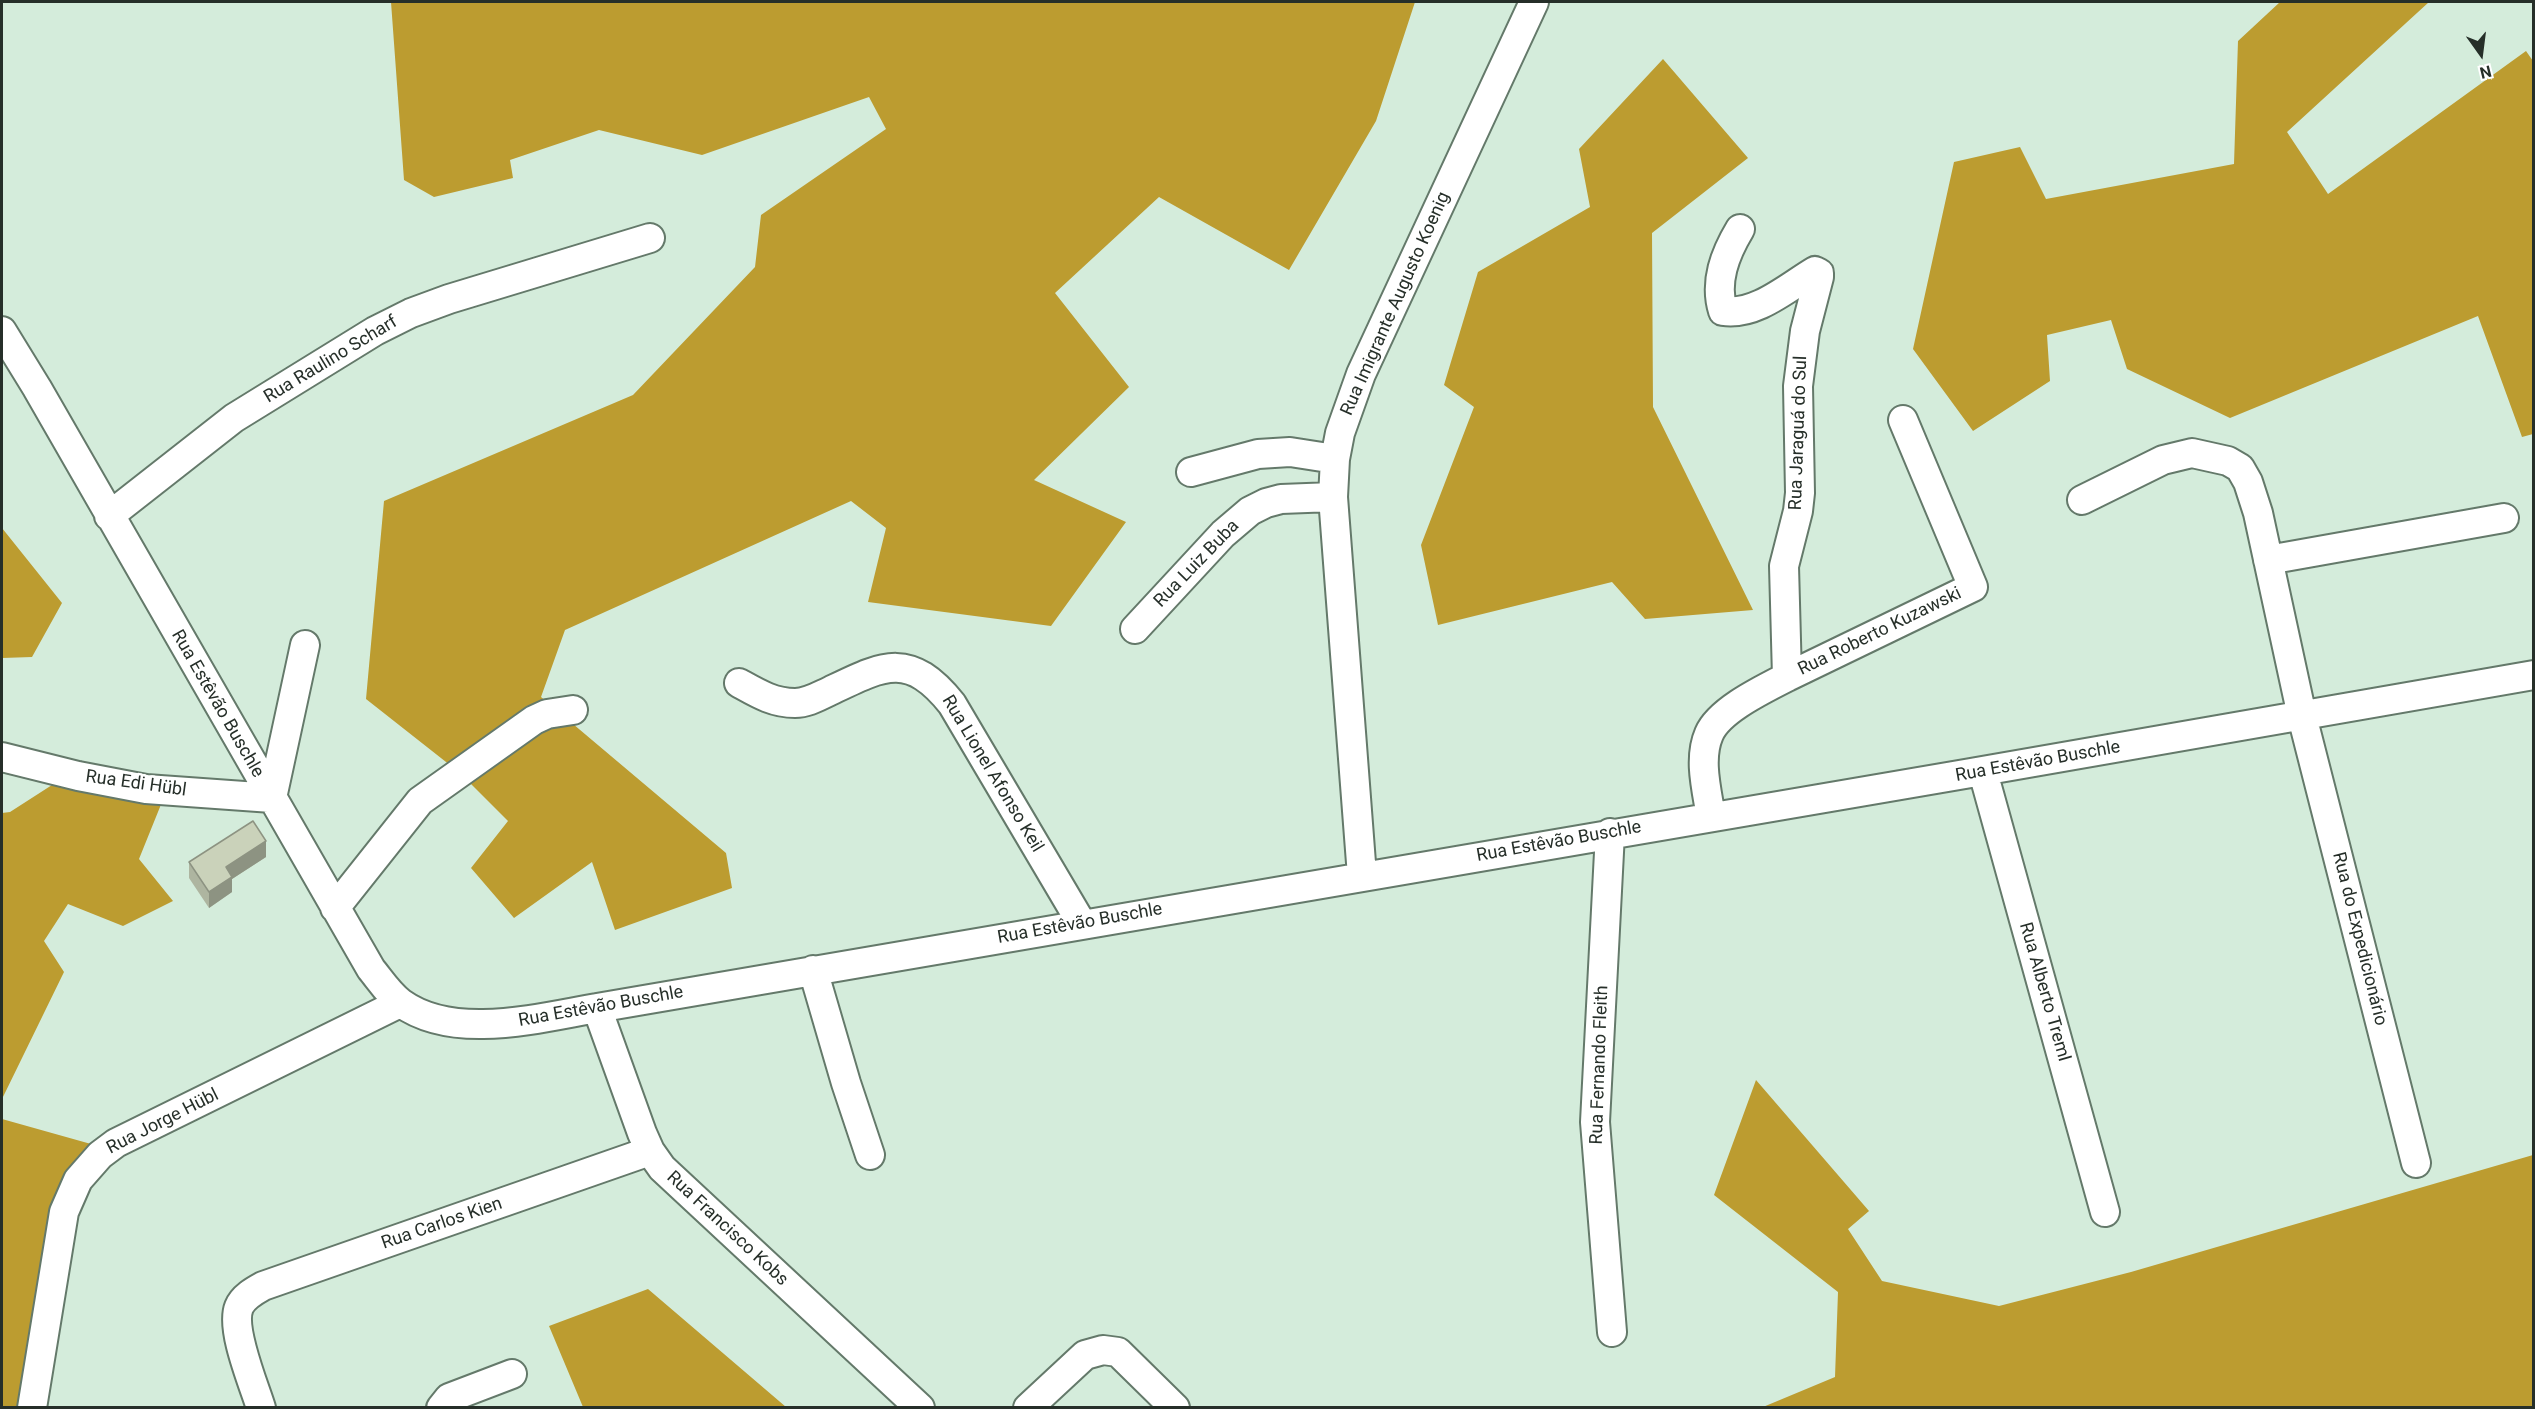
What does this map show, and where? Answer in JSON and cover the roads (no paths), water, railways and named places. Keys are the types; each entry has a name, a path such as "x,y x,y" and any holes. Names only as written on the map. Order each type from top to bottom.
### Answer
{"street":[{"name":"Rua Imigrante Augusto Koenig","path":"1362,876 1334,497 1335,459 1348,407 1361,374 1534,2"},
{"name":"Rua Jaraguá do Sul","path":"1740,229 1724,262 1718,296 1723,310 1736,312 1752,309 1815,271 1819,273 1801,355 1798,386 1800,493 1798,511 1784,566 1786,677"},
{"name":"Rua Raulino Scharf","path":"109,516 234,418 375,331 411,313 449,299 650,238"},
{"name":"Rua Estêvão Buschle","path":"2,331 371,969 400,1003 425,1017 457,1023 520,1021 1610,833 1983,772 2534,675"},
{"name":"Rua Roberto Kuzawski","path":"1786,677 1973,587 1903,420"},
{"path":"1191,472 1258,454 1290,453 1335,459"},
{"name":"Rua do Expedicionário","path":"2082,500 2176,455 2192,453 2228,460 2240,468 2248,482 2268,560 2302,716 2416,1163"},
{"name":"Rua Luiz Buba","path":"1135,629 1223,534 1250,511 1281,499 1334,497"},
{"path":"2268,560 2504,518"},
{"path":"272,798 305,645"},
{"name":"Rua Lionel Afonso Keil","path":"739,683 772,700 796,703 812,700 859,675 881,668 908,669 932,683 951,704 1082,924"},
{"path":"1711,817 1704,768 1709,733 1734,708 1786,677"},
{"path":"335,908 420,801 534,720 547,714 573,710"},
{"name":"Rua Edi Hübl","path":"2,757 78,776 146,789 272,798"},
{"name":"Rua Alberto Treml","path":"1983,772 2105,1212"},
{"name":"Rua Fernando Fleith","path":"1610,833 1595,1122 1612,1332"},
{"path":"813,970 870,1155"},
{"name":"Rua Jorge Hübl","path":"32,1407 64,1212 78,1180 90,1165 116,1143 400,1003"},
{"name":"Rua Francisco Kobs","path":"597,1008 650,1151 678,1184 920,1407"},
{"name":"Rua Carlos Kien","path":"261,1407 238,1332 236,1317 239,1305 250,1294 263,1286 650,1151"},
{"path":"1028,1407 1085,1355 1103,1350 1118,1352 1175,1407"},
{"path":"441,1407 449,1398 512,1374"}]}
